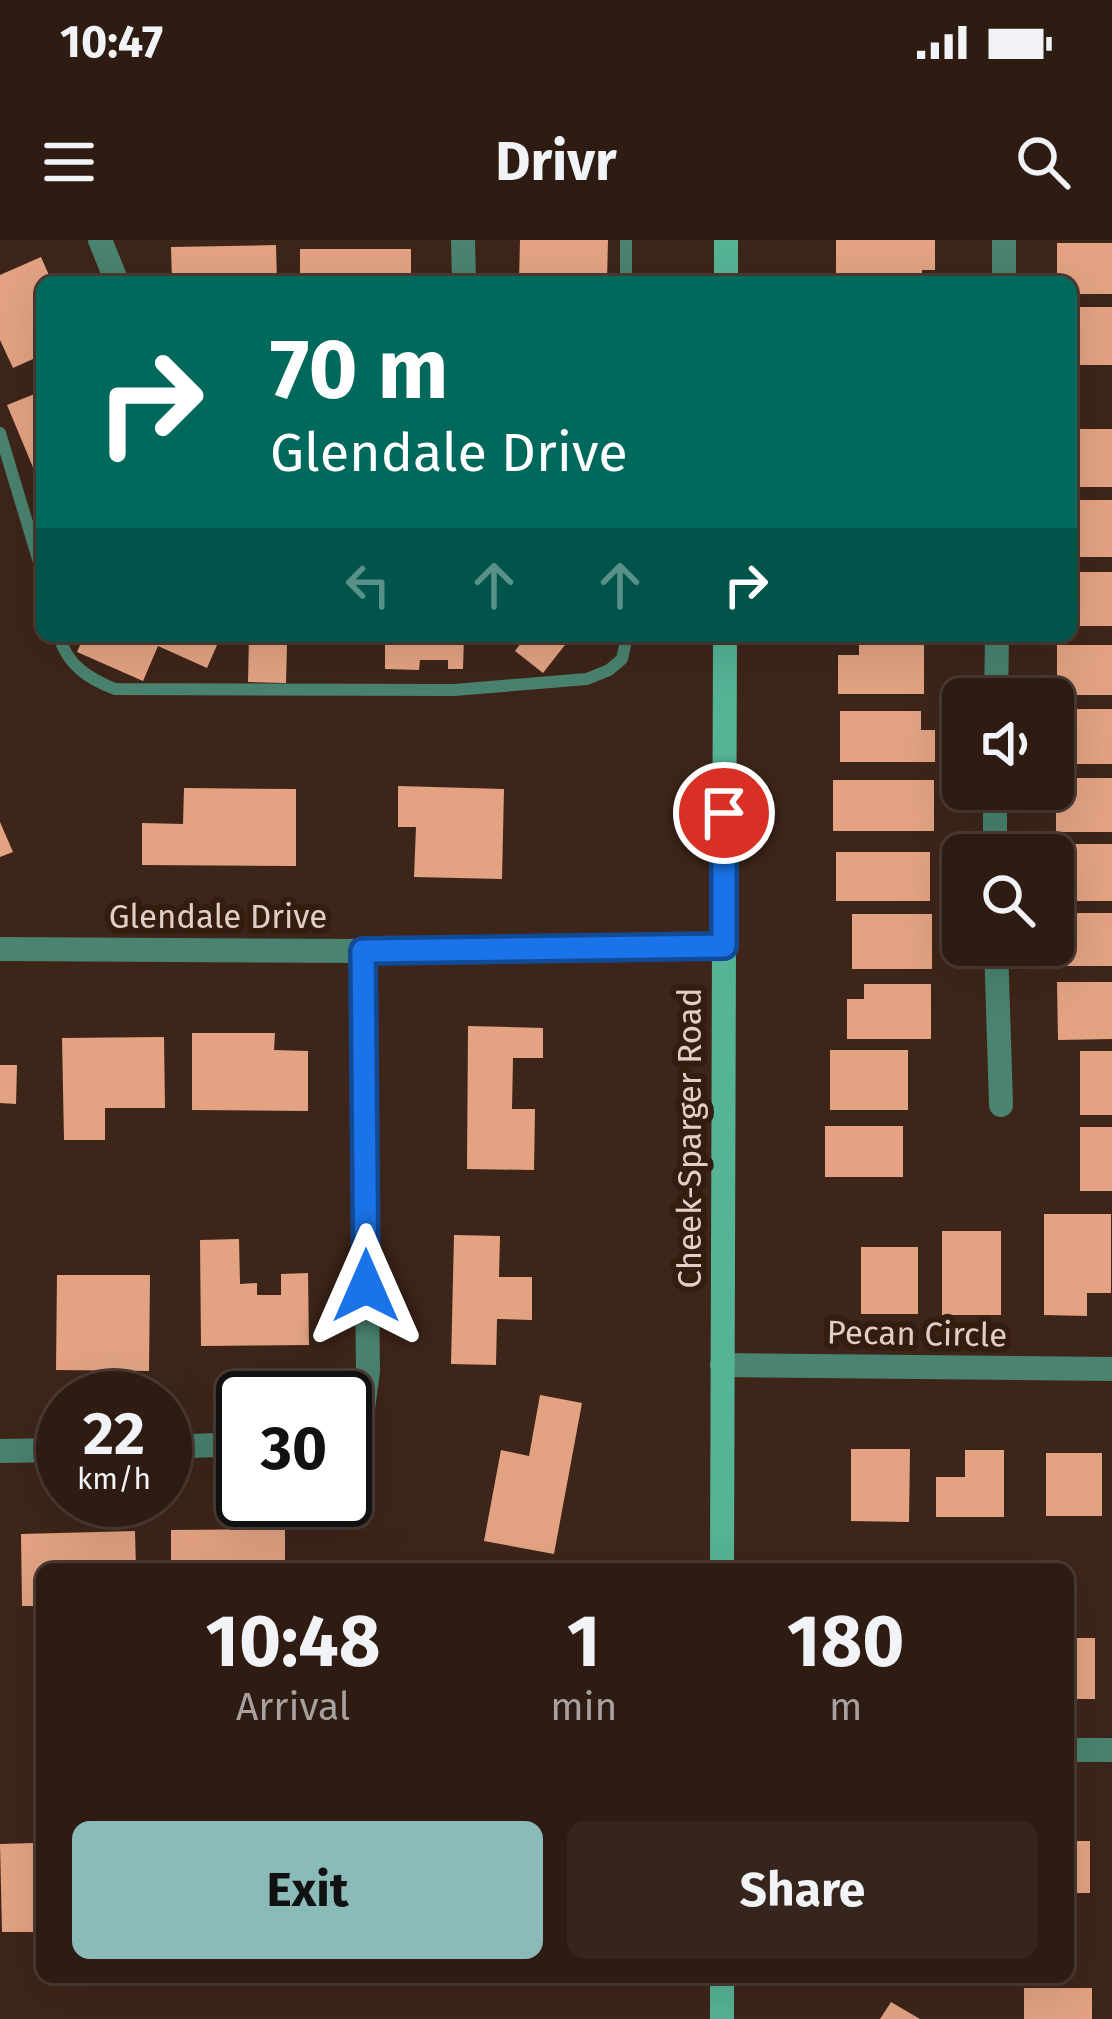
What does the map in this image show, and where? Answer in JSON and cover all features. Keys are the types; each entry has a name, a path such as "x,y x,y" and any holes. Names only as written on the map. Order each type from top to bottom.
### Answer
{"main road":[{"path":"726,240 726,276"},
{"name":"Cheek-Sparger Road","path":"722,1563 725,642"},
{"path":"722,1983 722,2019"}],"street":[{"path":"100,240 115,276"},
{"path":"464,240 464,276"},
{"path":"1004,240 1004,276"},
{"path":"997,678 998,642"},
{"name":"Glendale Drive","path":"0,949 724,946"},
{"path":"363,951 368,1371"},
{"path":"997,966 1001,1105"},
{"name":"Pecan Circle","path":"722,1365 1112,1370"},
{"path":"0,1451 36,1450"},
{"path":"1074,1750 1112,1750"}],"lane":[{"path":"626,240 626,276"},
{"path":"0,433 36,552"},
{"path":"62,642 77,667 116,689 454,690 587,679 622,659 626,642"}],"building":[{"path":"520,240 608,240 607,276 519,276"},
{"path":"836,240 935,240 935,270 922,270 922,276 836,276"},
{"path":"1057,243 1112,243 1112,294 1077,294 1077,276 1057,276"},
{"path":"276,245 277,276 172,276 171,247"},
{"path":"300,249 411,249 411,276 300,276"},
{"path":"41,257 49,276 36,276 36,358 13,368 0,340 0,275"},
{"path":"1077,307 1112,307 1112,365 1077,365"},
{"path":"36,393 36,475 7,405"},
{"path":"1077,429 1112,429 1112,487 1077,487"},
{"path":"1077,500 1112,500 1112,557 1077,557"},
{"path":"1077,572 1112,572 1112,626 1077,626"},
{"path":"81,642 218,642 207,668 158,646 143,681 77,652"},
{"path":"249,642 333,642 287,643 286,683 248,682"},
{"path":"385,642 464,642 463,669 448,669 448,660 420,660 419,670 385,669"},
{"path":"522,642 567,642 543,673 515,651"},
{"path":"859,642 924,642 924,694 838,694 838,655 859,655"},
{"path":"1057,645 1112,645 1112,695 1074,695 1074,678 1057,678"},
{"path":"1074,709 1112,709 1112,764 1074,764"},
{"path":"840,711 921,711 921,730 935,730 935,762 840,762"},
{"path":"1074,778 1112,778 1112,832 1056,832 1056,810 1074,810"},
{"path":"833,780 934,780 934,831 833,831"},
{"path":"398,786 504,789 502,879 414,877 416,827 398,827"},
{"path":"184,788 296,789 296,866 142,865 142,823 183,824"},
{"path":"0,822 13,852 0,857"},
{"path":"1074,844 1112,844 1112,901 1074,901"},
{"path":"836,852 930,852 930,901 836,901"},
{"path":"1074,913 1112,913 1112,966 1074,966"},
{"path":"852,914 932,914 932,969 852,969"},
{"path":"1057,982 1112,982 1112,1039 1058,1040"},
{"path":"864,984 931,984 931,1039 847,1039 847,999 864,999"},
{"path":"468,1026 543,1028 543,1058 513,1058 512,1109 535,1109 534,1170 467,1169"},
{"path":"192,1033 275,1033 274,1050 308,1051 308,1111 192,1110"},
{"path":"164,1037 165,1108 105,1108 105,1140 64,1140 62,1038"},
{"path":"830,1050 908,1050 908,1110 830,1110"},
{"path":"1080,1051 1112,1051 1112,1115 1080,1115"},
{"path":"0,1065 17,1065 16,1104 0,1103"},
{"path":"825,1126 903,1126 903,1177 825,1177"},
{"path":"1080,1127 1112,1127 1112,1191 1080,1191"},
{"path":"1044,1214 1111,1214 1111,1293 1087,1293 1087,1316 1044,1315"},
{"path":"942,1231 1001,1231 1001,1315 942,1315"},
{"path":"454,1235 500,1236 499,1277 532,1277 532,1320 497,1319 496,1365 451,1364"},
{"path":"239,1239 240,1284 257,1283 257,1295 281,1295 281,1274 308,1273 309,1345 201,1346 200,1240"},
{"path":"861,1247 918,1247 918,1314 861,1314"},
{"path":"57,1275 150,1275 149,1371 56,1370"},
{"path":"540,1395 582,1403 554,1554 484,1541 501,1450 529,1456"},
{"path":"851,1449 910,1449 909,1522 851,1521"},
{"path":"965,1450 1004,1450 1004,1517 936,1517 936,1477 965,1477"},
{"path":"1046,1453 1102,1453 1102,1516 1046,1516"},
{"path":"285,1529 285,1563 171,1563 171,1530"},
{"path":"135,1531 136,1563 36,1563 36,1606 22,1606 21,1534"},
{"path":"1074,1638 1095,1638 1095,1699 1074,1699"},
{"path":"1074,1841 1090,1841 1090,1893 1074,1893"},
{"path":"34,1843 36,1932 2,1932 0,1844"},
{"path":"1024,1988 1092,1988 1092,2019 1024,2019"},
{"path":"891,2002 920,2019 880,2019"}],"route":[{"path":"366,1286 363,951 724,946 724,813"}]}
